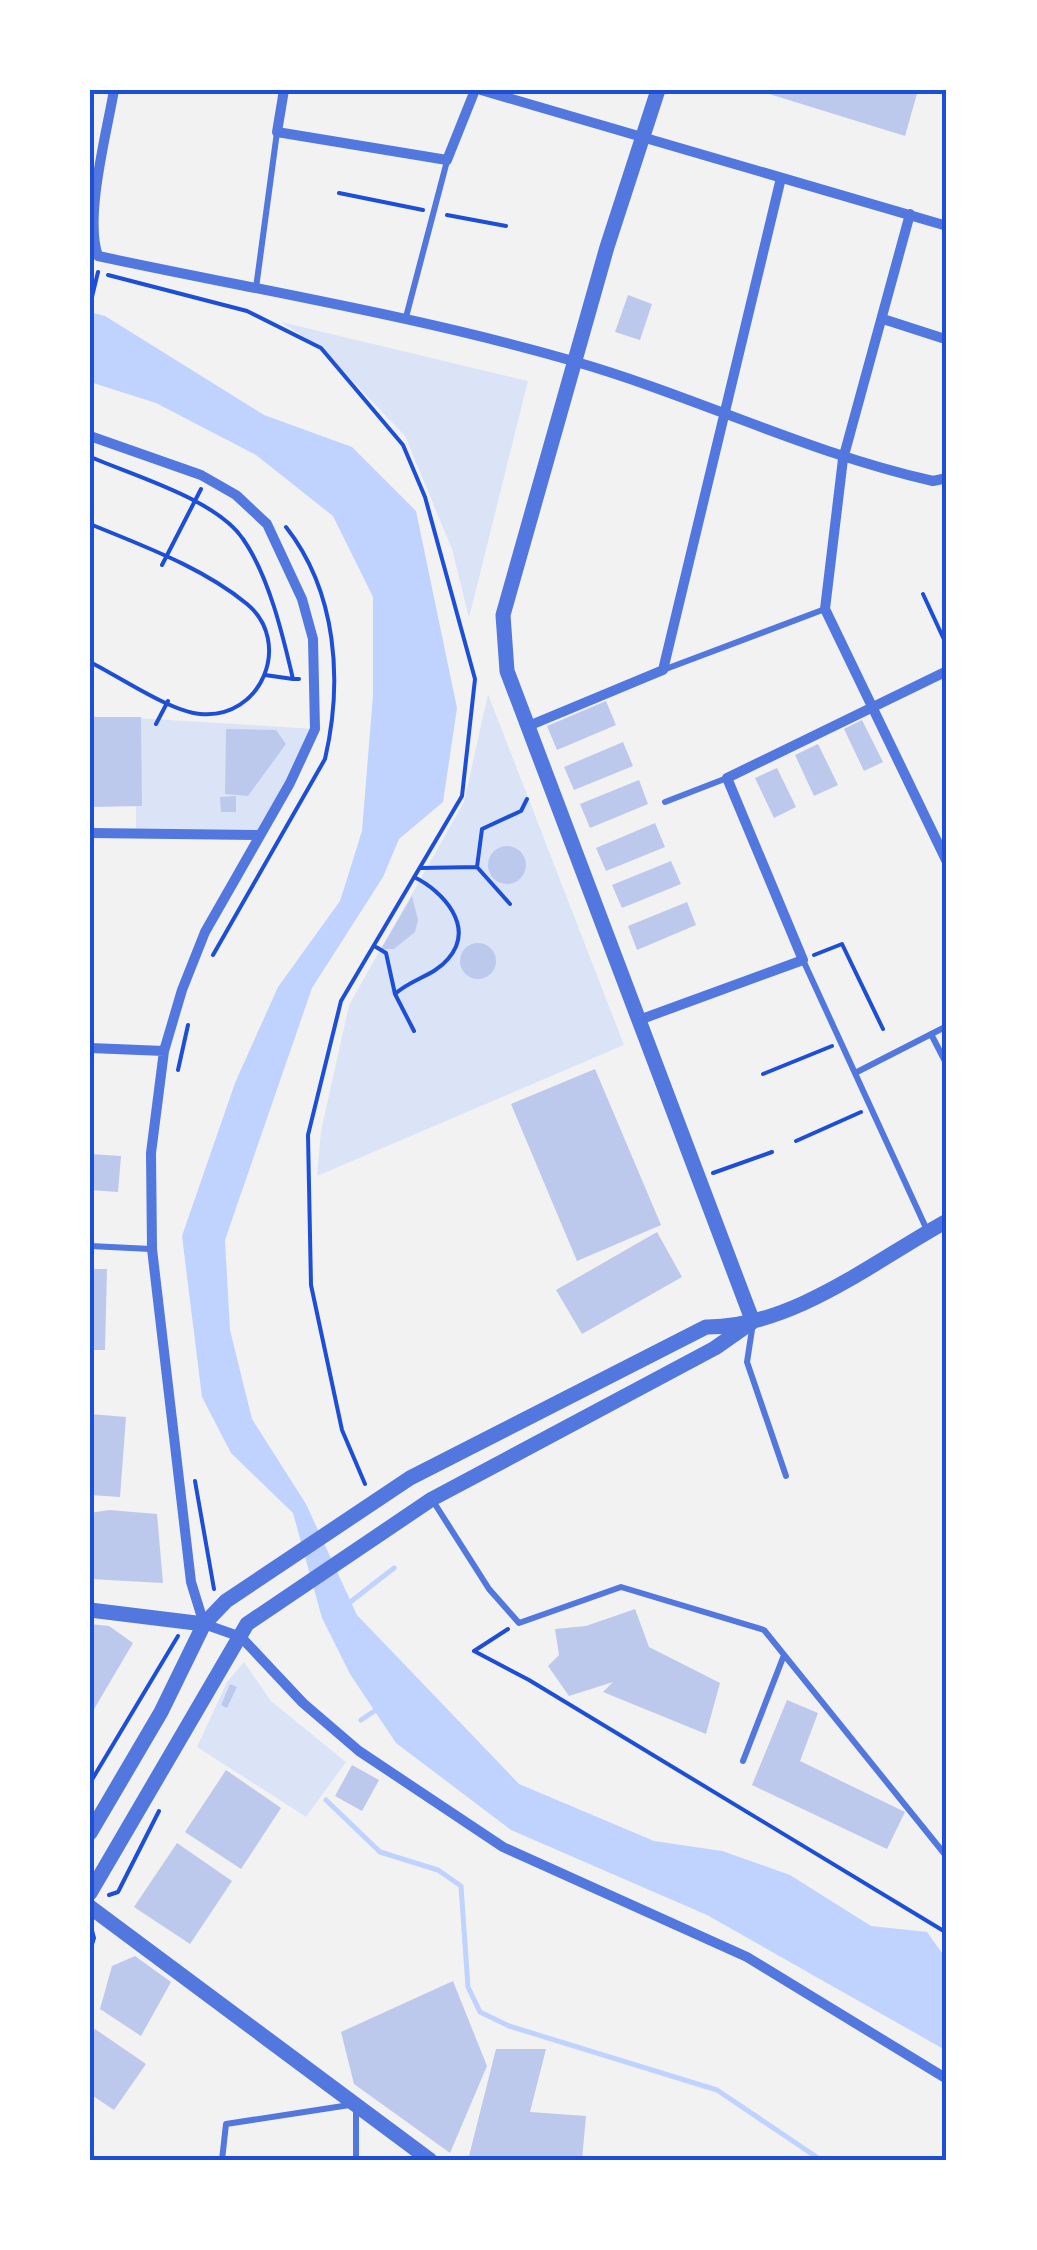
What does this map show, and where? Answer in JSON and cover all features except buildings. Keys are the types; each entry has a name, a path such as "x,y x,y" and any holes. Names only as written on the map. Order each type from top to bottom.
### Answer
{"street":[{"path":"114,90 94,245 98,256 406,318 575,362 844,459 933,481 947,478"},
{"path":"284,90 277,132 447,160 478,90 947,226"},
{"path":"658,90 646,137 607,246 503,615 506,671 753,1322"},
{"path":"526,727 662,670 781,178"},
{"path":"910,214 844,459 825,609 947,862"},
{"path":"883,319 942,338"},
{"path":"90,436 207,477 236,495 273,537 313,639 314,729 205,932 164,1051 151,1153 152,1249 190,1582 204,1624"},
{"path":"639,1020 803,960 726,778 947,671"},
{"path":"90,832 258,836"},
{"path":"90,1048 164,1051"},
{"path":"90,1893 244,1630 432,1500 715,1348 753,1322 809,1299 947,1221"},
{"path":"90,1833 161,1712 220,1595 410,1478 706,1327 753,1322"},
{"path":"90,1610 244,1630 303,1703 360,1751 503,1847 747,1957 947,2079"},
{"path":"90,1908 430,2160"}],"lane":[{"path":"255,289 277,132"},
{"path":"90,158 103,158"},
{"path":"406,318 447,160"},
{"path":"662,670 825,609"},
{"path":"665,802 726,778"},
{"path":"803,960 928,1232"},
{"path":"855,1073 947,1026"},
{"path":"931,1034 947,1065"},
{"path":"90,1246 152,1249"},
{"path":"753,1322 746,1362 786,1476"},
{"path":"432,1500 489,1589 519,1623 621,1587 764,1630 947,1857"},
{"path":"743,1761 784,1655"},
{"path":"222,2160 226,2124 356,2104 356,2160"}],"path":[{"path":"339,193 506,226"},
{"path":"90,267 247,310 320,348 403,445 426,497 475,679 462,796 341,1001 308,1135 311,1285 342,1430 365,1484"},
{"path":"90,305 98,272"},
{"path":"92,458 194,502 243,538 273,605 293,679"},
{"path":"162,565 207,477"},
{"path":"90,524 168,556 249,605 269,646 265,674 250,701 230,713 194,714 90,662"},
{"path":"208,965 325,760 332,730 332,640 325,596 284,524"},
{"path":"923,594 947,646"},
{"path":"265,674 313,679"},
{"path":"156,724 168,701"},
{"path":"476,868 482,829 521,811 527,799"},
{"path":"420,868 476,868 510,904"},
{"path":"395,994 410,980 433,971 450,958 457,934 452,906 438,889 414,877"},
{"path":"803,960 842,944 883,1029"},
{"path":"374,945 386,953 395,994 414,1031"},
{"path":"176,1075 192,1012"},
{"path":"763,1074 841,1042"},
{"path":"796,1140 870,1108"},
{"path":"698,1178 772,1152"},
{"path":"193,1466 220,1595"},
{"path":"519,1623 474,1651 947,1934"},
{"path":"90,1783 173,1638 204,1624"},
{"path":"90,1924 94,1938 90,1951"}],"shaded area":[{"path":"281,322 528,381 469,618 452,549 405,436 321,348"},
{"path":"488,694 624,1045 317,1176 321,1131 349,1005 464,802"},
{"path":"136,718 315,729 258,835 136,833"},
{"path":"244,1662 271,1701 346,1762 306,1817 197,1747 227,1682"}],"water":[{"path":"90,312 105,316 264,415 352,447 416,511 457,708 443,802 399,839 383,877 312,988 225,1240 230,1330 252,1419 306,1504 357,1615 519,1784 654,1841 722,1851 790,1875 871,1926 927,1932 947,1960 947,2051 707,1915 511,1830 396,1743 350,1674 322,1618 293,1513 231,1453 202,1397 182,1236 235,1083 278,987 340,901 362,831 373,695 373,597 333,516 256,455 156,403 90,382"}],"waterway":[{"path":"349,1603 394,1568"},
{"path":"361,1720 379,1708"},
{"path":"326,1800 380,1852 438,1870 461,1886 468,1987 480,2012 509,2026 717,2090 821,2160"}]}
